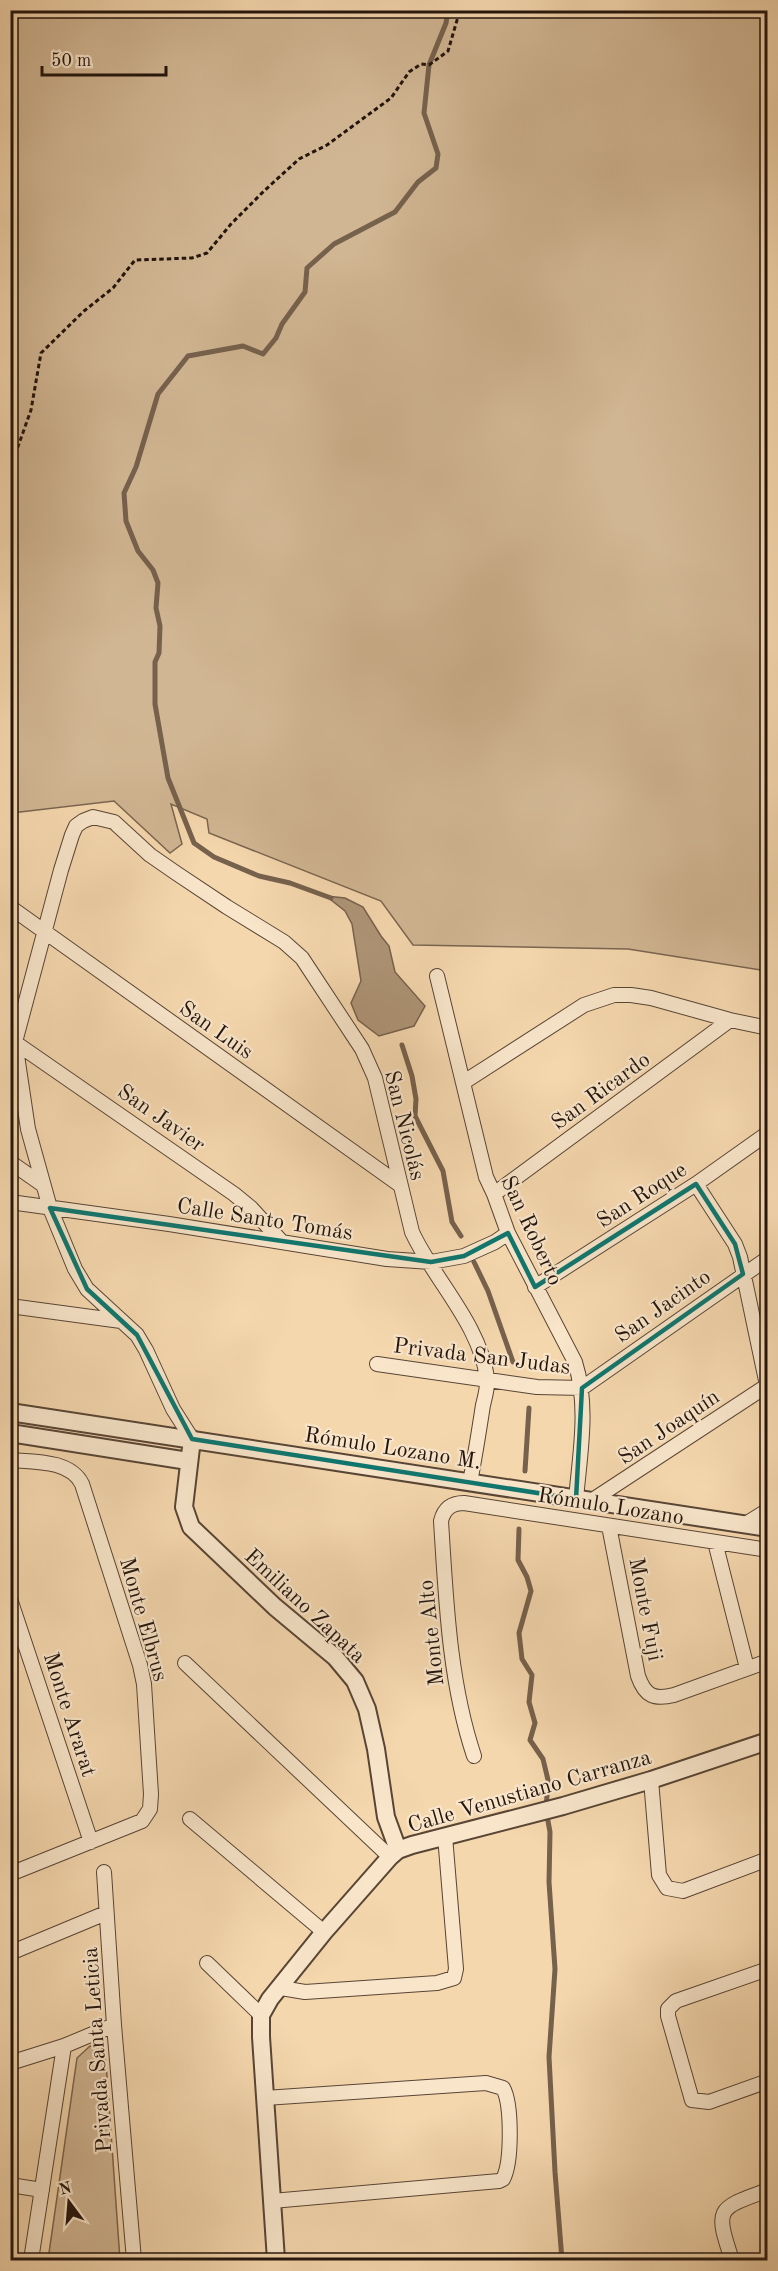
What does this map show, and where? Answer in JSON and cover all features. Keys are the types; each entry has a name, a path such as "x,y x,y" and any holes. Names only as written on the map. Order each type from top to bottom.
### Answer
{"street":[{"name":"San Nicolás","path":"45,933 72,835 76,826 93,817 114,822 150,855 284,942 302,958 362,1049 375,1078 412,1232 471,1333 488,1380 470,1482"},
{"name":"San Luis","path":"10,907 400,1185"},
{"path":"45,933 13,1040 28,1129 43,1185 62,1240 87,1289 137,1335 173,1409 192,1439"},
{"name":"San Roberto","path":"437,976 486,1177 508,1233 575,1362 582,1388 583,1500"},
{"path":"464,1082 584,1005 614,995 651,998 768,1028"},
{"name":"San Ricardo","path":"494,1194 730,1020"},
{"name":"San Javier","path":"13,1040 234,1194 251,1208 280,1241"},
{"name":"San Roque","path":"535,1287 696,1184 768,1132"},
{"path":"10,1162 43,1185"},
{"path":"696,1184 735,1244 740,1257 767,1387"},
{"name":"Calle Santo Tomás","path":"10,1202 280,1241 387,1259 431,1262 464,1256 495,1242 508,1233"},
{"name":"San Jacinto","path":"582,1388 768,1258"},
{"path":"10,1306 122,1321"},
{"name":"Privada San Judas","path":"377,1364 537,1387 582,1388"},
{"name":"San Joaquín","path":"583,1500 767,1387"},
{"name":"Rómulo Lozano M.","path":"10,1412 768,1528"},
{"path":"10,1433 188,1461"},
{"name":"Emiliano Zapata","path":"192,1439 184,1507 191,1527 275,1607 335,1657 355,1681 367,1710 376,1749 394,1854"},
{"name":"Monte Elbrus","path":"10,1460 43,1463 74,1472 85,1492 140,1665 145,1702 150,1809 146,1817 133,1826 91,1842"},
{"name":"Rómulo Lozano","path":"449,1506 464,1503 768,1550"},
{"name":"Monte Alto","path":"449,1506 443,1512 441,1521 455,1686 474,1756"},
{"path":"744,1525 768,1510"},
{"name":"Monte Fuji","path":"609,1526 638,1676 650,1697 674,1695 747,1668"},
{"path":"715,1542 747,1668 768,1661"},
{"name":"Monte Ararat","path":"10,1599 91,1842"},
{"path":"185,1663 394,1854"},
{"name":"Calle Venustiano Carranza","path":"261,2015 270,1999 324,1932 394,1854 445,1836 651,1780 768,1741"},
{"path":"651,1780 659,1875 667,1888 682,1891 768,1859"},
{"path":"190,1819 324,1932"},
{"path":"281,1988 316,1992 437,1983 454,1978 456,1969 445,1836"},
{"path":"10,1874 91,1842"},
{"name":"Privada Santa Leticia","path":"104,1872 114,2025 134,2260"},
{"path":"10,1953 106,1913"},
{"path":"207,1963 261,2015 276,2260"},
{"path":"768,1969 676,2001 668,2010 669,2023 692,2100 709,2102 768,2081"},
{"path":"10,2063 64,2046 114,2025"},
{"path":"31,2260 64,2046"},
{"path":"265,2098 492,2084 503,2088 508,2103 508,2154 503,2179 493,2182 272,2201"},
{"path":"10,2185 42,2190"},
{"path":"732,2260 721,2226 723,2212 734,2203 768,2190"}],"path":[{"path":"10,469 31,411 41,353 84,311 113,288 135,261 192,258 207,253 255,199 299,159 327,145 391,98 409,72 421,64 429,65 448,51 460,10"}],"highlighted area":[{"path":"696,1184 735,1244 743,1274 582,1388 576,1499 192,1439 137,1335 87,1289 50,1208 431,1262 464,1256 508,1233 535,1287"}],"shaded area":[{"path":"11,10 767,11 767,971 628,949 413,945 381,901 209,833 207,819 171,804 182,844 170,853 114,801 20,812 11,811"},
{"path":"326,896 345,898 363,907 389,946 395,972 425,1006 414,1026 379,1036 358,1020 351,1003 361,981 352,924 345,911"},
{"path":"90,2046 101,2048 106,2062 120,2260 48,2260 77,2058"}],"waterway":[{"path":"331,898 290,883 259,876 214,857 194,843 168,778 155,704 155,662 159,653 160,626 156,608 158,583 153,570 138,551 126,521 124,493 136,467 158,394 188,356 243,346 263,354 305,292 307,268 334,244 395,212 418,182 436,168 438,154 424,113 429,65 446,23 448,10"},
{"path":"402,1045 412,1076 416,1099 415,1116 443,1171 452,1222 461,1236"},
{"path":"474,1262 488,1291 513,1362"},
{"path":"525,1471 529,1408"},
{"path":"519,1529 518,1560 531,1591 519,1633 522,1659 532,1675 529,1702 535,1723 530,1740 543,1759 548,1780 546,1810 550,1832 549,1882 555,1969 549,2057 562,2260"}]}
